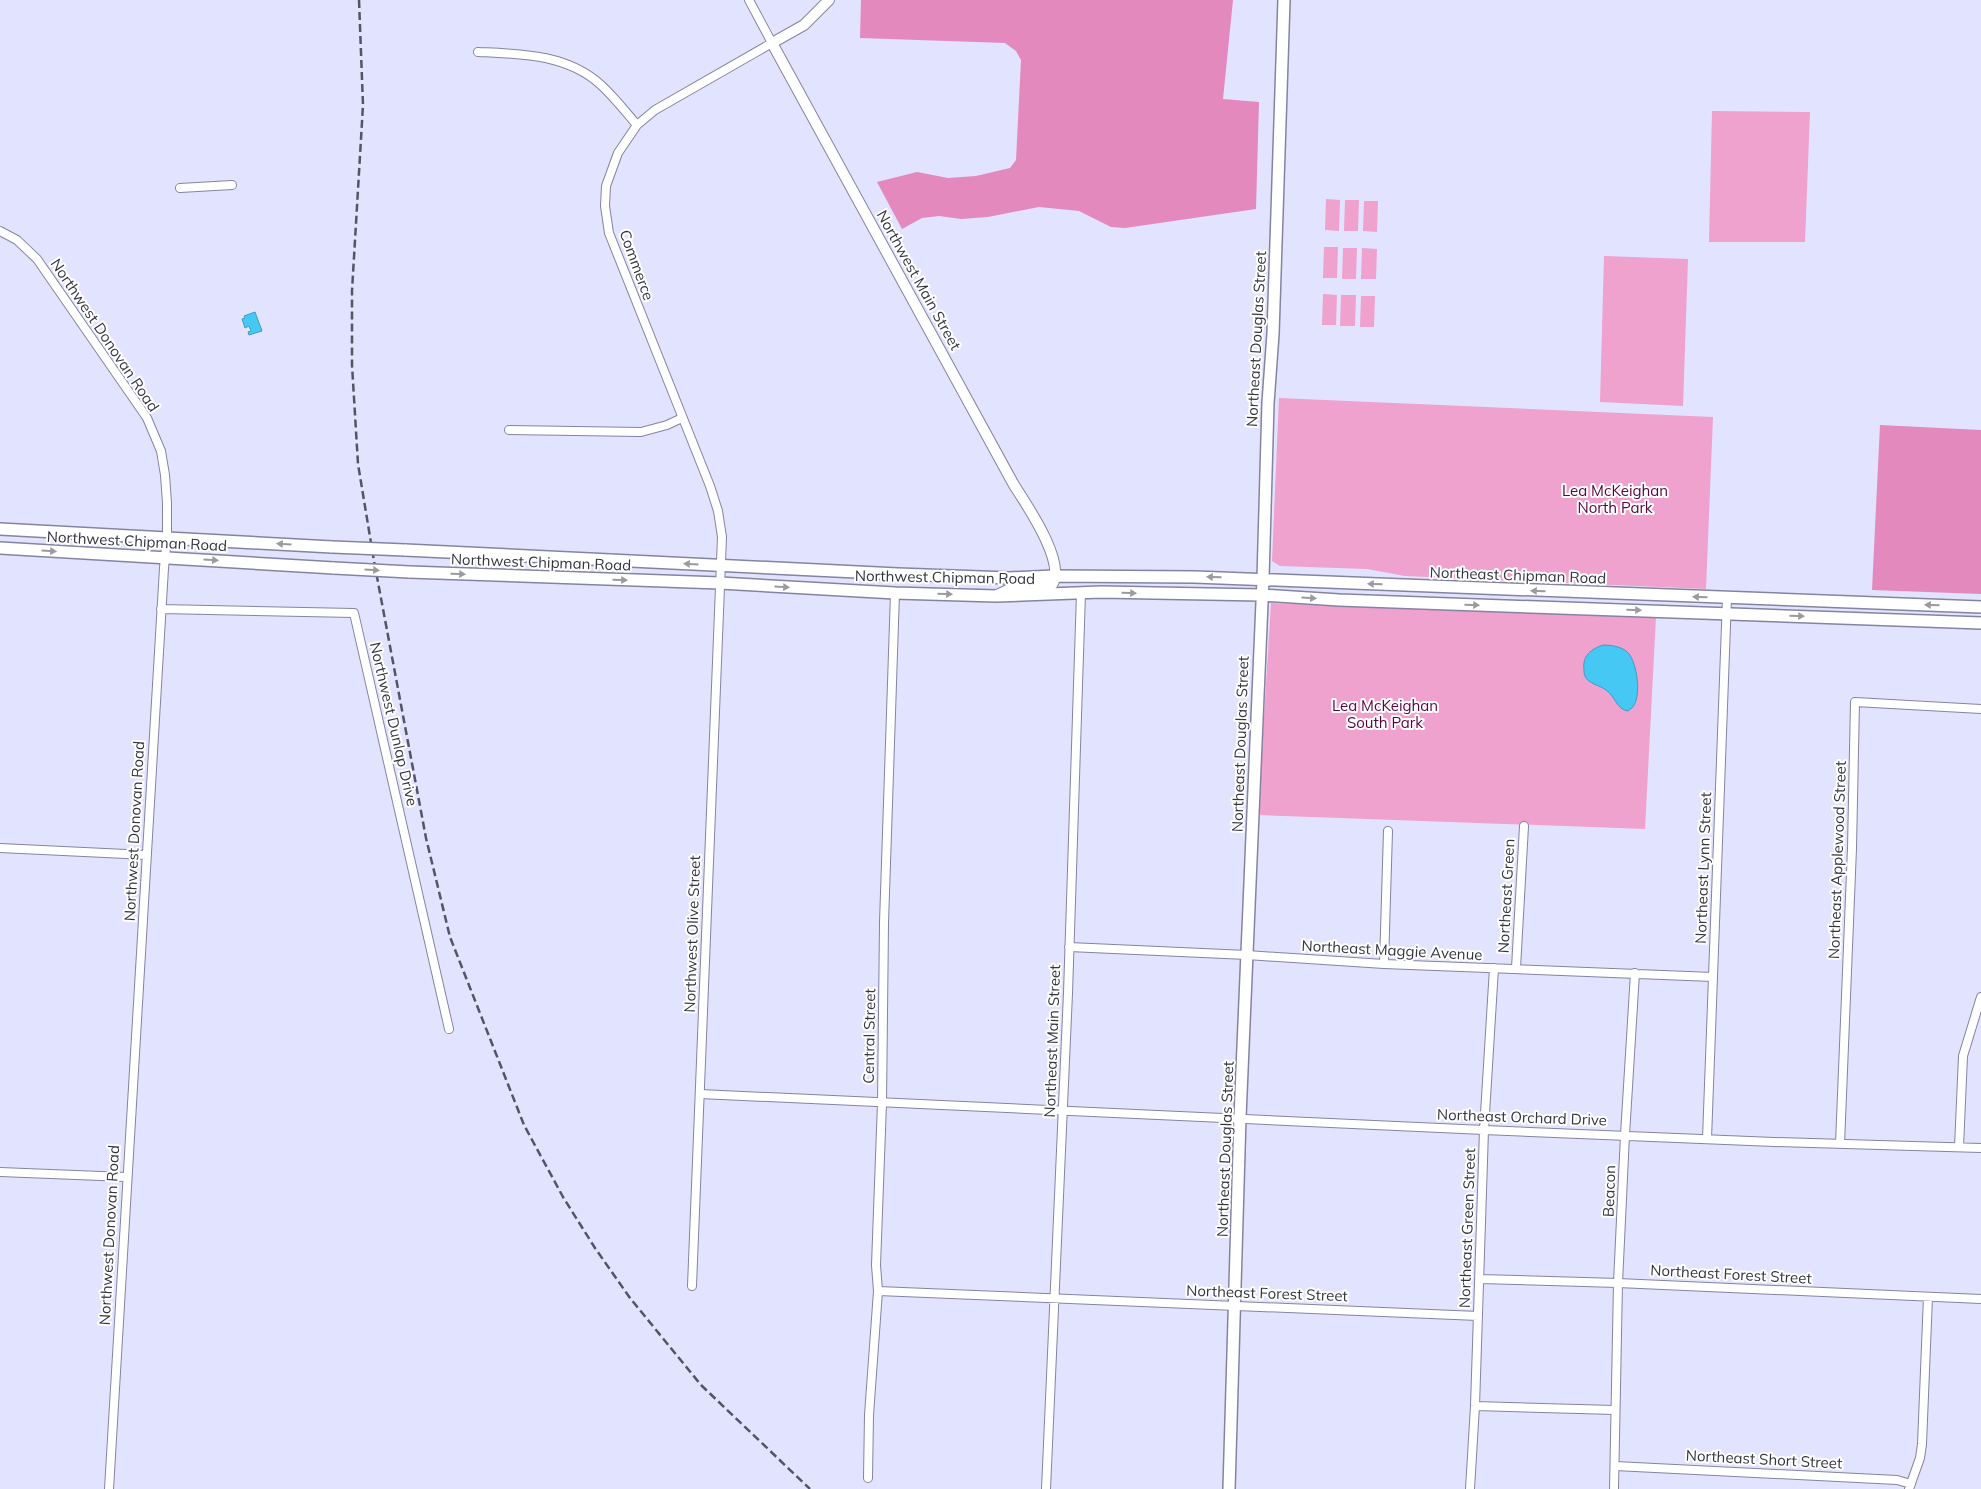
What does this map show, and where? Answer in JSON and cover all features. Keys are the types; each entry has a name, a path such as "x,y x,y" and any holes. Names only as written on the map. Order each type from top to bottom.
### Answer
{"main road":[{"name":"Northeast Douglas Street","path":"1229,1489 1236,1306 1240,1117 1268,403 1273,334 1284,0"},
{"name":"Northwest Chipman Road","path":"0,529 721,566 981,577 1054,576"},
{"name":"Northwest Chipman Road","path":"0,548 409,572 720,583 895,593 996,596 1081,594"},
{"name":"Northeast Chipman Road","path":"1054,576 1262,579 1981,607"},
{"name":"Northeast Chipman Road","path":"1081,594 1101,592 1261,595 1348,601 1981,623"}],"street":[{"name":"Northwest Main Street","path":"749,0 1014,484 1050,546 1054,576"},
{"path":"772,43 804,25 828,0"},
{"name":"Commerce","path":"721,566 722,537 718,512 710,486 609,233 605,206 606,186 618,153 636,125 655,110 772,43"},
{"path":"478,52 532,55 558,60 580,70 600,84 636,125"},
{"path":"180,188 232,185"},
{"name":"Northwest Donovan Road","path":"0,230 17,240 37,259 147,418 161,451 165,475 167,537 164,557 108,1489"},
{"path":"510,430 641,432 667,425 682,418"},
{"name":"Northwest Olive Street","path":"692,1286 721,566"},
{"path":"996,596 1012,588 1052,585 1054,576"},
{"name":"Central Street","path":"868,1478 869,1415 878,1291 876,1265 882,1103 884,923 895,593"},
{"name":"Northeast Main Street","path":"1046,1489 1069,947 1081,594"},
{"name":"Northeast Lynn Street","path":"1707,1139 1727,598"},
{"name":"Northwest Dunlap Drive","path":"161,609 354,613 449,1029"},
{"name":"Northeast Applewood Street","path":"1840,1144 1856,702 1981,709"},
{"name":"Northeast Green","path":"1516,968 1524,826"},
{"path":"1384,964 1388,831"},
{"path":"0,848 147,856"},
{"name":"Northeast Maggie Avenue","path":"1069,947 1247,955 1384,964 1713,977"},
{"name":"Northeast Green Street","path":"1470,1489 1480,1280 1484,1130 1494,968"},
{"name":"Beacon","path":"1614,1489 1618,1283 1635,974"},
{"path":"1959,1147 1963,1056 1981,997"},
{"name":"Northeast Orchard Drive","path":"700,1094 1062,1111 1240,1117 1484,1130 1981,1148"},
{"path":"0,1172 126,1177"},
{"name":"Northeast Forest Street","path":"1480,1280 1618,1283 1981,1299"},
{"name":"Northeast Forest Street","path":"878,1291 1478,1316"},
{"path":"1910,1486 1920,1458 1922,1444 1928,1297"},
{"path":"1475,1406 1615,1410"},
{"name":"Northeast Short Street","path":"1615,1466 1897,1480 1910,1486"}],"green space":[{"path":"1712,111 1810,112 1805,242 1709,242"},
{"path":"1326,199 1340,200 1339,231 1325,230"},
{"path":"1345,200 1359,200 1358,231 1344,231"},
{"path":"1364,201 1378,201 1377,232 1363,231"},
{"path":"1324,247 1338,247 1337,278 1323,278"},
{"path":"1343,248 1357,248 1356,279 1342,279"},
{"path":"1362,248 1377,249 1376,279 1361,279"},
{"path":"1604,256 1688,259 1683,406 1600,402"},
{"path":"1323,294 1337,295 1336,325 1322,325"},
{"path":"1341,295 1356,295 1355,326 1340,326"},
{"path":"1361,296 1375,296 1374,327 1360,327"},
{"name":"Lea McKeighan North Park","path":"1279,398 1713,417 1706,589 1405,576 1367,569 1280,566 1272,561"},
{"name":"Lea McKeighan South Park","path":"1271,603 1656,617 1645,829 1258,815"}],"shaded area":[{"path":"861,0 1233,0 1223,99 1259,102 1256,209 1125,228 1111,227 1079,211 1039,207 988,217 961,219 939,216 922,218 902,229 877,182 917,172 948,178 976,176 1010,168 1016,160 1021,60 1016,51 1005,43 860,38"},
{"path":"1880,425 1981,430 1981,594 1872,590"}],"water":[{"path":"255,312 262,331 249,335 248,332 251,331 249,326 245,328 242,319 245,318 244,316"},
{"path":"1603,645 1621,648 1632,659 1638,687 1634,706 1628,711 1621,708 1606,690 1588,680 1585,676 1584,661 1586,657 1591,651"}],"railway":[{"path":"359,0 363,105 352,291 352,365 358,464 374,561 426,838 450,937 524,1125 563,1197 595,1248 630,1298 701,1385 810,1489"}]}
